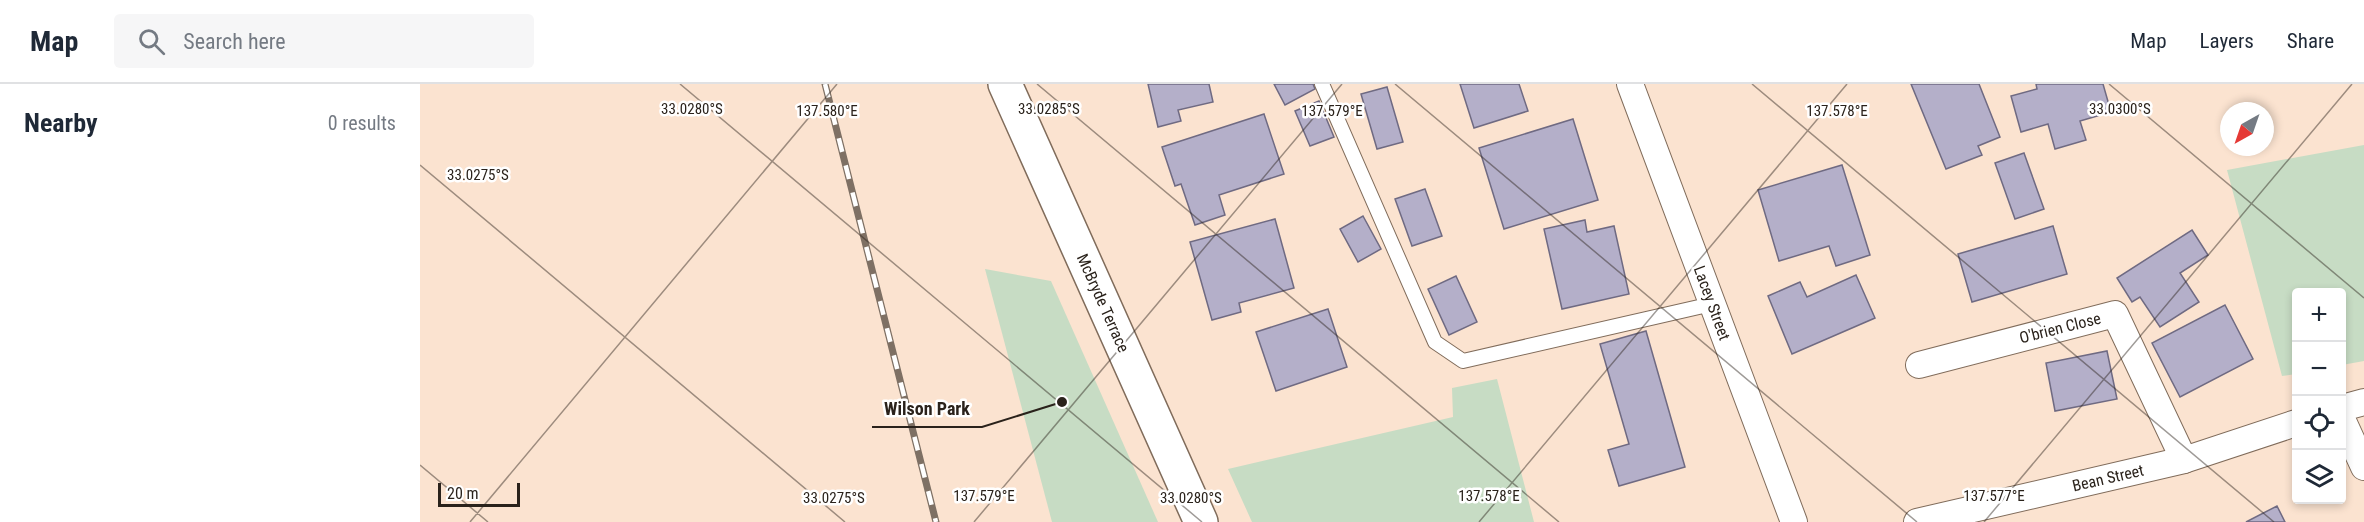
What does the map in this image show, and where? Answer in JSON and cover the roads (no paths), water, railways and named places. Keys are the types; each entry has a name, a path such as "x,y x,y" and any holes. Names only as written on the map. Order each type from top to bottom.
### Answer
{"main road":[{"name":"McBryde Terrace","path":"1005,84 1201,522"}],"street":[{"name":"Lacey Street","path":"1639,86 1712,304 1794,522"},
{"name":"O'brien Close","path":"1919,365 2115,314 2184,460"},
{"path":"2346,407 2364,402"},
{"name":"Bean Street","path":"1917,522 2184,460 2292,424"},
{"path":"2346,428 2364,467"}],"lane":[{"path":"1322,84 1435,342 1463,361 1712,304"}],"railway":[{"path":"825,84 936,522"}],"place":[{"name":"Wilson Park","path":"1062,402"}]}
